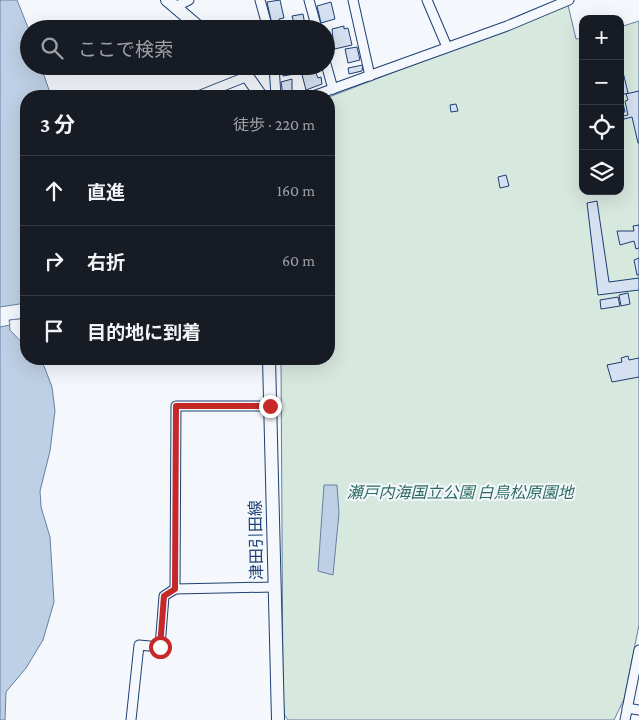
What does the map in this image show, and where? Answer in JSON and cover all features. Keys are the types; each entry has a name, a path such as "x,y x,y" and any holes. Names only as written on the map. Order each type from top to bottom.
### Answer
{"main road":[{"path":"171,3 191,20"},
{"path":"247,75 257,90"},
{"name":"津田引田線","path":"270,365 273,587 278,720"}],"street":[{"path":"171,3 189,0"},
{"path":"260,0 266,20"},
{"path":"309,0 314,20"},
{"path":"353,0 370,76"},
{"path":"427,0 447,47"},
{"path":"330,90 507,26 568,0"},
{"path":"209,90 237,75"},
{"path":"275,75 276,90"},
{"path":"329,75 333,89"},
{"path":"175,589 176,406 270,406"},
{"path":"131,720 139,645 160,647 164,596 175,589 273,587"},
{"path":"625,720 639,650"},
{"path":"627,708 639,710"}],"green space":[{"name":"瀬戸内海国立公園 白鳥松原園地","path":"568,5 576,39 579,39 579,195 624,195 624,26 639,21 639,625 624,699 614,720 288,720 284,714 283,698 281,365 335,365 335,95"}],"water":[{"path":"0,0 17,0 25,20 20,20 20,75 44,75 49,90 20,90 20,319 9,320 10,330 20,341 20,365 43,365 52,387 55,411 50,451 40,491 41,507 50,537 54,602 43,640 26,668 6,692 5,720 0,720"},
{"path":"324,485 337,485 339,513 333,575 318,571"}],"pier":[{"path":"20,304 20,319 9,320 10,325 0,327 0,307"}],"building":[{"path":"280,0 284,18 271,20 267,2"},
{"path":"331,2 335,19 320,20 317,6"},
{"path":"303,14 304,20 293,20 292,16"},
{"path":"344,26 344,29 348,28 352,45 335,49 335,28"},
{"path":"357,47 360,60 348,63 345,49"},
{"path":"363,65 362,71 349,74 348,68"},
{"path":"302,75 317,75 318,78 321,77 322,84 306,90"},
{"path":"624,76 628,93 624,94"},
{"path":"292,79 292,90 282,90 281,82"},
{"path":"639,91 639,143 632,117 624,119 624,116 628,115 625,101 628,100 626,94"},
{"path":"456,104 458,111 451,112 450,105"},
{"path":"506,175 509,186 500,188 498,177"},
{"path":"597,201 609,282 639,278 639,290 598,295 587,203"},
{"path":"639,225 639,248 636,249 634,241 620,245 617,231 634,231 633,226"},
{"path":"639,258 639,275 637,275 634,260"},
{"path":"628,293 630,304 621,306 619,295"},
{"path":"618,297 620,306 601,309 600,300"},
{"path":"628,356 629,360 639,358 639,377 612,382 607,365 622,362 621,358"}],"route":[{"path":"160,647 164,596 175,589 176,406 270,406"}]}
